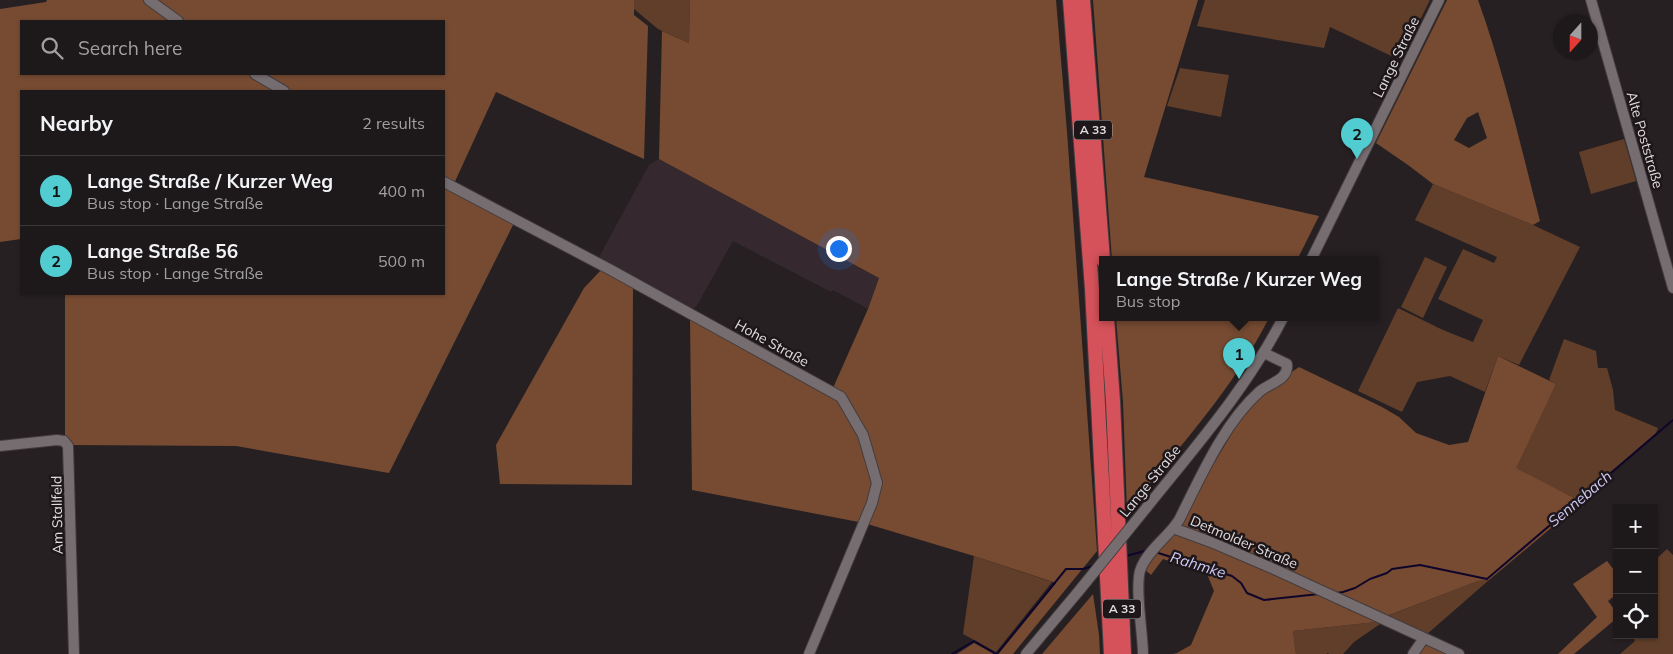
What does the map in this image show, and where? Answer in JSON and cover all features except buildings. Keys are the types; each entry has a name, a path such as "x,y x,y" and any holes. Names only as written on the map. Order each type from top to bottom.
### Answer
{"highway":[{"name":"A 33","path":"1070,0 1113,557 1124,654"},
{"name":"A 33","path":"1083,0 1103,256"},
{"name":"A 33","path":"1107,321 1113,401 1111,654"}],"street":[{"path":"149,0 177,20"},
{"name":"Lange Straße","path":"1313,256 1440,0"},
{"name":"Alte Poststraße","path":"1591,0 1673,288"},
{"path":"257,75 282,90"},
{"name":"Hohe Straße","path":"445,183 611,270 841,396 863,435 877,483 872,503 809,654"},
{"name":"Lange Straße","path":"1026,654 1229,405 1264,353 1281,321"},
{"name":"Detmolder Straße","path":"1264,353 1287,364 1288,370 1278,381 1263,388 1253,397 1231,426 1219,443 1173,528 1211,542 1306,583 1459,654"},
{"name":"Am Stallfeld","path":"0,446 57,440 64,441 68,446 74,654"},
{"path":"1144,654 1138,579 1141,568 1173,528"},
{"path":"1413,654 1424,638"}],"shaded area":[{"path":"47,0 634,0 634,15 648,26 644,159 496,92 452,188 515,221 389,473 236,446 71,445 65,439 65,295 445,295 445,90 20,90 20,239 0,242 0,9 46,2"},
{"path":"634,0 690,0 689,43 658,29 634,9"},
{"path":"690,0 1056,0 1097,551 1013,654 998,654 1056,583 864,523 692,490 690,317 833,388 868,309 879,278 659,159 662,31 689,43"},
{"path":"1093,0 1198,0 1144,177 1319,216 1299,256 1112,256"},
{"path":"1205,0 1430,0 1400,60 1330,27 1324,48 1197,26"},
{"path":"1447,0 1478,0 1504,82 1540,221 1533,225 1433,184 1376,143","holes":["1478,112 1487,138 1469,148 1454,140 1467,118"]},
{"path":"1180,68 1229,75 1221,117 1167,106"},
{"path":"1624,139 1636,181 1591,194 1579,152"},
{"path":"659,159 879,278 868,309 733,241 696,307 689,310 616,269 599,257 649,165"},
{"path":"1433,184 1533,225 1580,247 1519,365 1498,356 1485,392 1450,376 1417,382 1402,412 1358,391 1398,308 1473,342 1483,320 1438,299 1463,249 1494,263 1497,257 1415,220"},
{"path":"1425,257 1447,267 1423,318 1401,307"},
{"path":"602,269 633,286 632,485 500,484 496,445 584,288"},
{"path":"1116,321 1267,321 1255,344 1222,394 1127,511 1123,402"},
{"path":"1564,339 1596,351 1598,368 1607,368 1613,390 1615,410 1658,428 1656,433 1578,500 1515,468 1556,384 1549,380"},
{"path":"1498,356 1556,384 1516,468 1582,502 1489,580 1478,581 1384,617 1376,622 1293,631 1296,654 1173,654 1191,645 1214,591 1207,574 1163,559 1151,575 1144,569 1181,519 1251,401 1299,367 1382,407 1399,417 1416,433 1449,445 1468,442"},
{"path":"1667,549 1673,555 1673,654 1620,654 1635,641 1634,639 1658,639 1658,557"},
{"path":"974,556 1052,582 996,652 963,634"},
{"path":"1607,561 1613,569 1613,597 1608,601 1613,608 1613,621 1574,654 1558,654 1597,617 1573,584"},
{"path":"1489,580 1426,635 1387,616 1478,581"},
{"path":"1093,594 1100,654 1042,654"},
{"path":"1376,622 1380,624 1354,642 1343,654 1296,654 1293,631"},
{"path":"974,643 994,654 957,654"},
{"path":"1425,643 1448,654 1418,654"}],"waterway":[{"name":"Sennebach","path":"1337,593 1355,588 1392,569 1420,565 1487,579 1673,420"},
{"name":"Rahmke","path":"1126,556 1148,550"},
{"name":"Rahmke","path":"1155,552 1232,576 1241,583 1247,593 1264,600 1319,594"},
{"name":"Rahmke","path":"997,654 1066,569 1083,569 1093,566"},
{"name":"Rahmke","path":"952,654 974,641 996,654"}],"place":[{"name":"Lange Straße 56","path":"1357,159"},
{"name":"Lange Straße / Kurzer Weg","path":"1239,379"}]}
